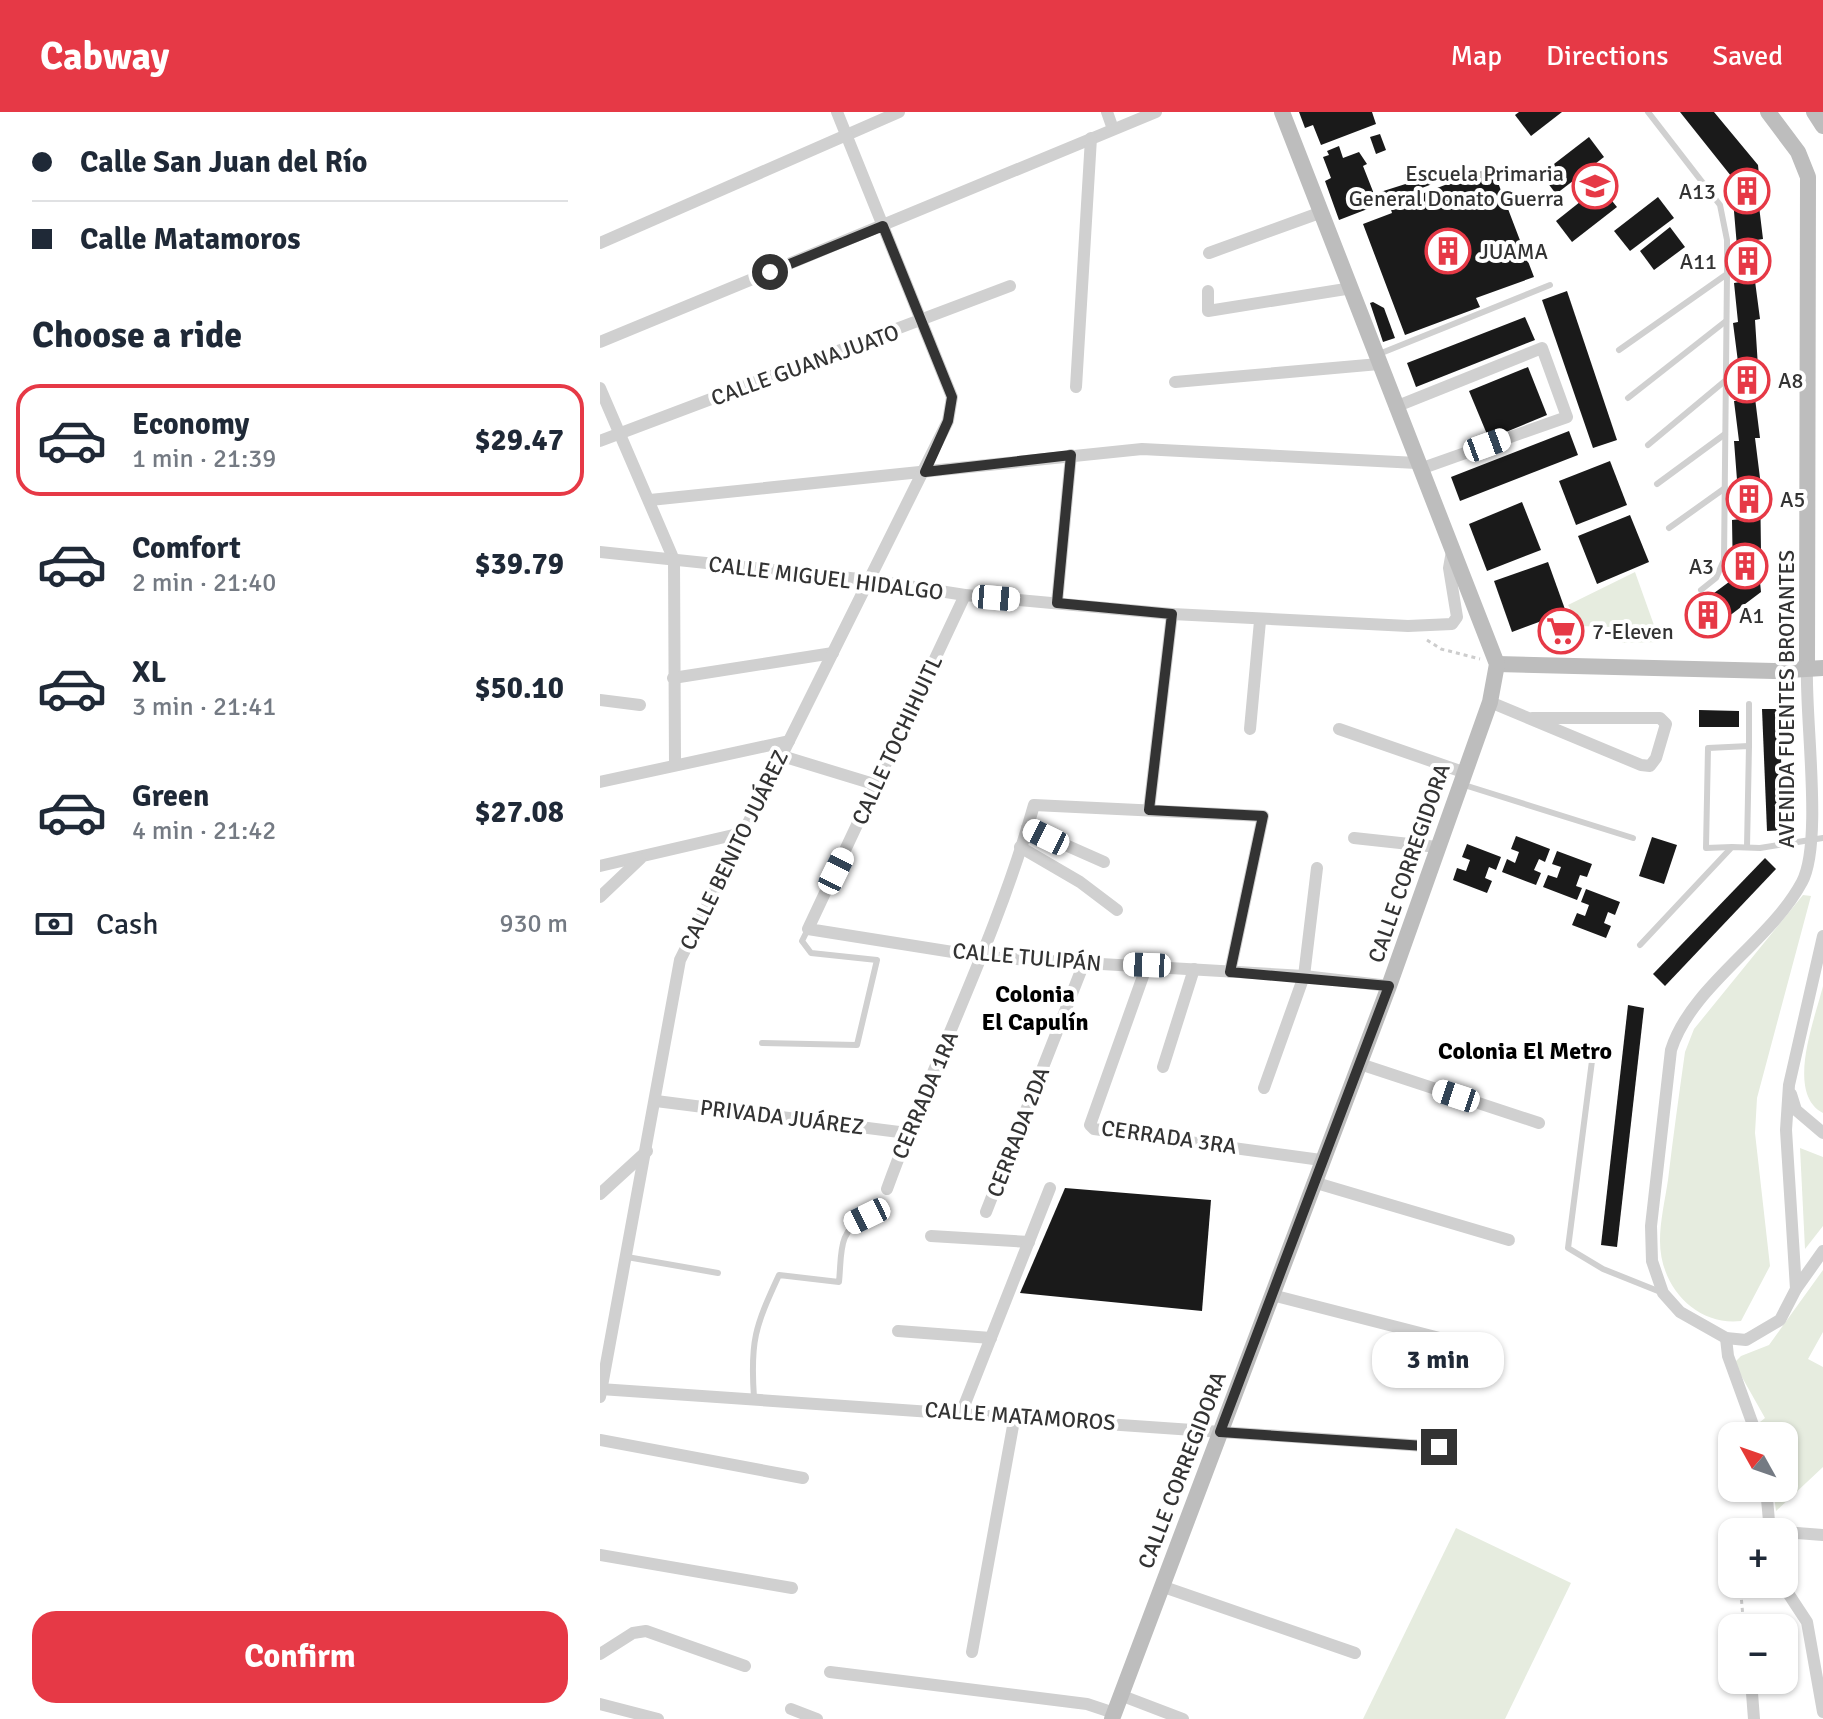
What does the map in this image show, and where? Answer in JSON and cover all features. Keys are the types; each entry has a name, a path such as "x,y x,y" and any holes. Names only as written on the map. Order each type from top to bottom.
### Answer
{"street":[{"name":"CALLE BENITO JUÁREZ","path":"601,1391 680,960 948,421 952,397 837,112"},
{"path":"600,243 899,112"},
{"path":"1107,112 1113,129"},
{"path":"600,342 1156,112"},
{"path":"1282,112 1496,660 1774,671 1815,668"},
{"name":"AVENIDA FUENTES BROTANTES","path":"1663,1293 1652,1261 1651,1226 1671,1050 1679,1024 1751,948 1803,881 1817,839 1816,334 1808,177 1798,152 1768,112"},
{"path":"1814,112 1823,126"},
{"path":"1076,387 1091,138"},
{"path":"1209,253 1322,212"},
{"name":"CALLE GUANAJUATO","path":"600,441 1010,286"},
{"path":"1208,291 1208,311 1352,288"},
{"path":"650,500 1142,449 1418,466 1567,417 1542,348 1395,407"},
{"path":"1175,382 1377,360"},
{"path":"600,388 674,560 675,764"},
{"path":"1057,603 1071,455"},
{"name":"CALLE MIGUEL HIDALGO","path":"600,552 869,580 965,595 1172,614 1260,621 1444,626 1452,624 1457,617 1449,568 1453,548"},
{"name":"CALLE TOCHIHUITL","path":"808,929 965,595"},
{"path":"1172,614 1149,810 1263,816 1230,972"},
{"path":"1250,729 1260,621"},
{"path":"673,678 833,653"},
{"name":"CALLE CORREGIDORA","path":"1113,1716 1389,986 1490,702 1496,660"},
{"path":"600,700 640,705"},
{"path":"1490,702 1650,766 1656,758 1666,724 1660,718 1532,718"},
{"path":"1339,729 1461,778"},
{"path":"600,782 789,741"},
{"path":"782,756 877,785"},
{"name":"CERRADA 1RA","path":"887,1189 907,1133 984,957 1034,805 1149,810"},
{"path":"1027,828 1104,862"},
{"path":"600,866 742,833"},
{"path":"1354,838 1437,847"},
{"path":"1020,847 1080,882 1117,910"},
{"path":"600,897 643,857"},
{"path":"1264,1088 1304,976 1317,868"},
{"name":"CALLE TULIPÁN","path":"808,929 984,957 1304,976 1389,986"},
{"path":"1796,1289 1786,1130 1789,1085 1823,936"},
{"name":"CERRADA 2DA","path":"986,1212 1084,963"},
{"name":"CERRADA 3RA","path":"1147,965 1090,1125 1094,1129 1321,1160"},
{"path":"1163,1067 1194,969"},
{"path":"1360,1064 1539,1123"},
{"path":"1789,1085 1796,1110 1823,1133"},
{"name":"PRIVADA JUÁREZ","path":"656,1101 907,1133"},
{"path":"601,1191 647,1151"},
{"path":"1313,1182 1509,1240"},
{"path":"962,1411 1050,1188"},
{"path":"931,1236 1029,1242"},
{"path":"1663,1293 1692,1320 1726,1338 1746,1340 1780,1320 1796,1289 1823,1251"},
{"path":"1272,1295 1463,1344"},
{"path":"898,1331 991,1338"},
{"path":"1726,1338 1728,1356 1752,1422"},
{"name":"CALLE MATAMOROS","path":"601,1391 962,1411 1439,1447"},
{"path":"972,1652 1015,1415"},
{"path":"600,1440 803,1478"},
{"path":"1798,1533 1823,1535"},
{"path":"600,1555 792,1588"},
{"path":"1161,1586 1355,1653"},
{"path":"1791,1598 1807,1622 1823,1712"},
{"path":"600,1654 633,1633 646,1631 745,1666"},
{"path":"830,1672 1087,1704 1113,1716"},
{"path":"1752,1694 1754,1719"},
{"path":"1120,1695 1183,1719"},
{"path":"600,1704 658,1719"},
{"path":"791,1709 817,1719"}],"lane":[{"path":"1648,112 1720,205 1727,240 1724,560 1716,578 1701,590"},
{"path":"1619,350 1727,274"},
{"path":"1377,360 1550,285"},
{"path":"1628,398 1726,321"},
{"path":"1648,445 1726,380"},
{"path":"1657,484 1725,434"},
{"path":"1669,528 1725,488"},
{"path":"1747,847 1749,704"},
{"path":"1749,746 1708,748 1706,848 1817,839"},
{"path":"1461,778 1633,838"},
{"path":"1640,945 1732,847"},
{"path":"762,1043 857,1045 877,960 811,953 802,941 808,929"},
{"path":"1593,1053 1568,1248 1603,1269 1663,1293"},
{"path":"754,1398 751,1349 755,1325 779,1275 839,1282 844,1236 850,1224 867,1216"},
{"path":"627,1257 718,1273"}],"path":[{"path":"1408,626 1441,649 1479,660 1496,660"}],"shaded area":[{"path":"1635,572 1660,642 1617,643 1610,627 1580,626 1568,605"},
{"path":"1803,895 1811,896 1757,1098 1755,1133 1770,1266 1741,1321 1725,1321 1709,1317 1684,1300 1666,1274 1662,1258 1661,1226 1685,1052 1694,1029"},
{"path":"1823,986 1823,1113 1812,1103 1804,1073 1809,1035"},
{"path":"1800,1148 1823,1157 1823,1226 1805,1249"},
{"path":"1823,1270 1823,1332 1808,1359 1823,1367 1823,1467 1798,1490 1798,1422 1760,1422 1765,1418 1734,1363 1741,1356 1769,1345"},
{"path":"1775,1502 1786,1502 1776,1511"},
{"path":"1456,1528 1571,1583 1505,1719 1363,1719"}],"building":[{"path":"1299,112 1372,112 1376,124 1321,145 1313,125 1305,128"},
{"path":"1519,112 1562,112 1531,136 1515,115"},
{"path":"1680,112 1714,112 1758,165 1762,205 1759,206 1763,239 1757,240 1761,280 1755,281 1760,319 1755,320 1760,398 1755,398 1760,438 1755,438 1760,478 1761,551 1757,551 1761,592 1704,635 1687,613 1733,579 1732,520 1740,519 1734,441 1739,441 1734,401 1738,401 1734,362 1738,362 1733,323 1738,322 1734,283 1740,282 1731,176"},
{"path":"1380,134 1386,150 1376,154 1370,137"},
{"path":"1589,137 1604,157 1556,194 1541,174"},
{"path":"1339,146 1343,158 1359,152 1367,164 1363,166 1374,194 1437,174 1440,181 1339,220 1325,181 1331,178 1323,157 1329,155 1327,151"},
{"name":"JUAMA","path":"1492,167 1534,277 1476,298 1480,307 1405,335 1363,224 1392,213 1390,206"},
{"path":"1600,186 1617,207 1572,242 1556,221"},
{"path":"1658,197 1674,218 1630,251 1614,231"},
{"path":"1670,227 1685,247 1654,270 1640,251"},
{"path":"1567,291 1617,440 1593,448 1542,300"},
{"path":"1370,303 1384,308 1395,338 1383,342"},
{"path":"1525,317 1535,340 1416,387 1407,363"},
{"path":"1528,367 1547,415 1489,439 1469,391"},
{"path":"1569,431 1578,455 1460,501 1451,477"},
{"path":"1610,461 1627,505 1576,525 1559,481"},
{"path":"1522,502 1541,550 1487,571 1469,524"},
{"path":"1630,515 1649,562 1597,584 1578,536"},
{"path":"1548,562 1566,612 1512,632 1494,581"},
{"name":"7-Eleven","path":"1574,612 1583,636 1565,643 1545,642 1539,626"},
{"path":"1762,709 1779,709 1784,830 1767,831"},
{"path":"1699,710 1739,711 1739,727 1699,727"},
{"path":"1516,836 1550,849 1545,862 1539,859 1534,870 1541,873 1536,885 1502,872 1507,859 1515,863 1519,852 1511,849"},
{"path":"1652,837 1677,845 1664,884 1639,876"},
{"path":"1467,844 1501,857 1496,870 1489,867 1485,878 1492,881 1487,893 1453,880 1457,868 1466,871 1470,860 1462,857"},
{"path":"1557,851 1592,864 1587,877 1580,875 1576,886 1582,888 1577,900 1543,887 1548,875 1557,878 1561,867 1552,864"},
{"path":"1765,858 1776,869 1665,986 1653,974"},
{"path":"1586,889 1620,902 1615,915 1608,912 1604,923 1611,926 1606,938 1572,925 1577,913 1585,916 1589,905 1581,902"},
{"path":"1628,1005 1644,1008 1617,1247 1601,1245"},
{"path":"1065,1188 1211,1200 1202,1311 1020,1293"}],"place":[{"name":"Escuela Primaria General Donato Guerra","path":"1595,186"},
{"name":"A13","path":"1747,191"},
{"name":"JUAMA","path":"1448,251"},
{"name":"A11","path":"1748,261"},
{"name":"A8","path":"1747,380"},
{"name":"A5","path":"1749,499"},
{"name":"A3","path":"1745,566"},
{"name":"A1","path":"1708,615"},
{"name":"7-Eleven","path":"1561,631"}],"district":[{"name":"Colonia El Capulín","path":"1035,1008"},
{"name":"Colonia El Metro","path":"1525,1051"}],"route":[{"path":"770,272 883,226 952,397 948,421 925,472 1071,455 1057,603 1172,614 1149,810 1263,816 1230,972 1304,976 1389,986 1220,1432 1439,1447"}]}
